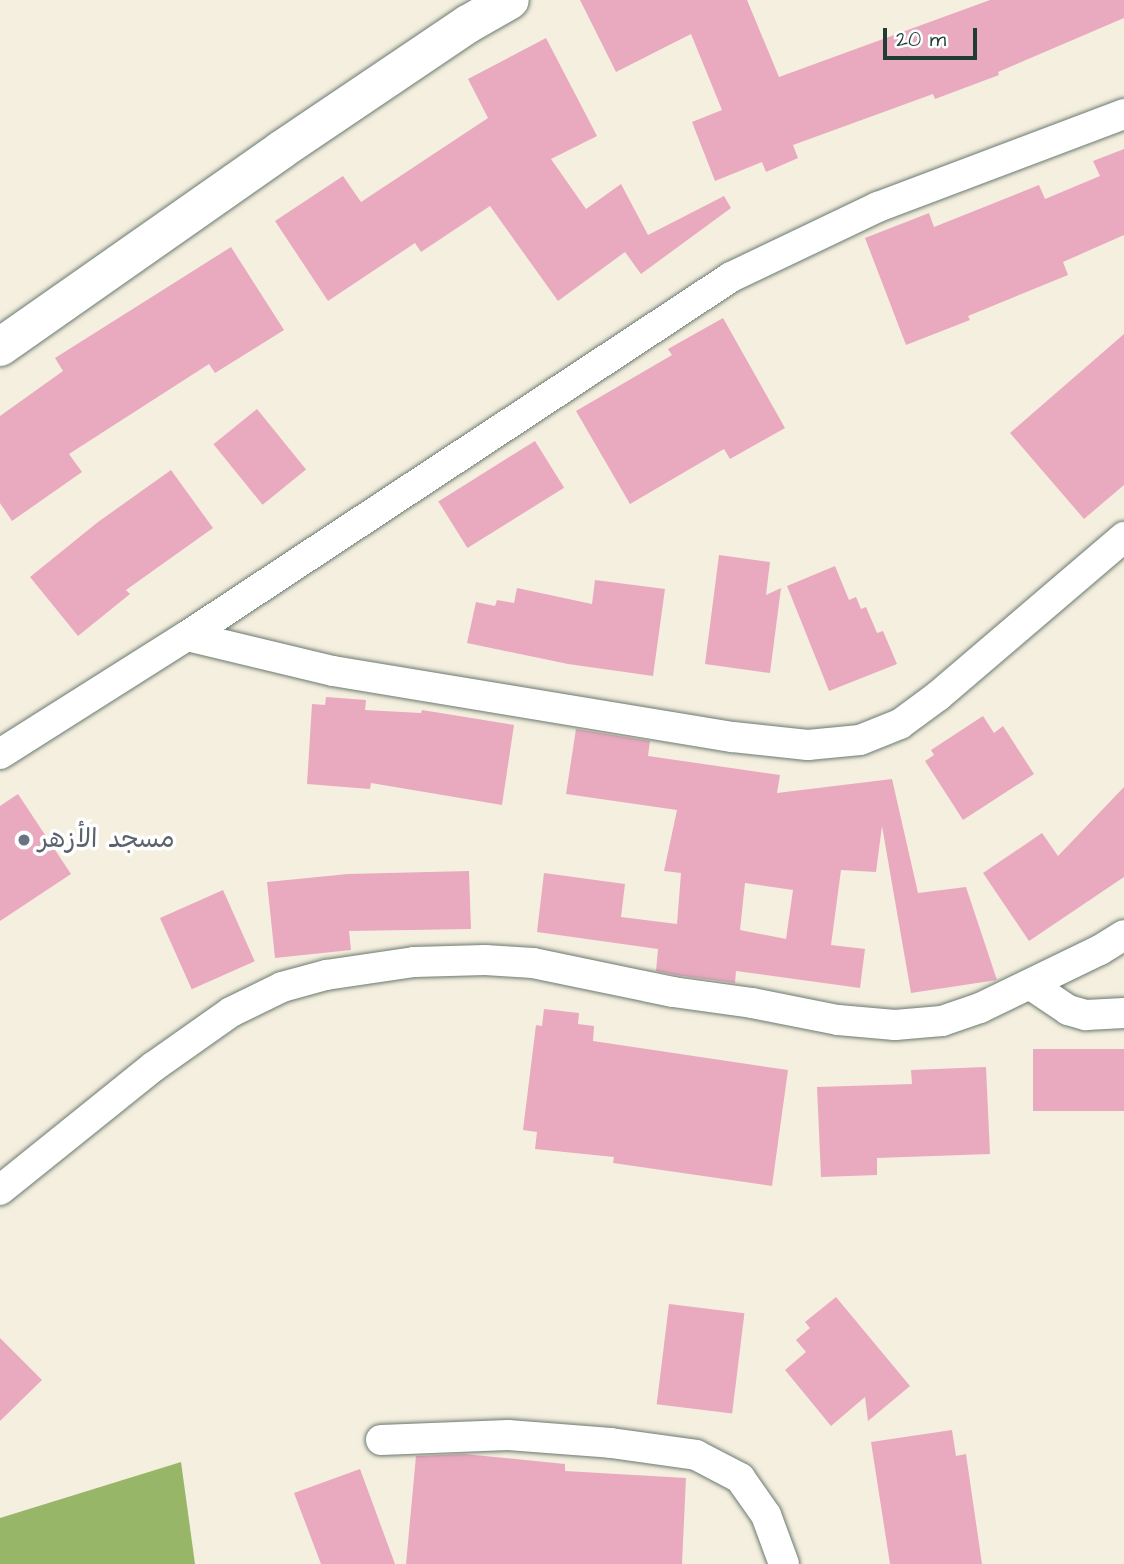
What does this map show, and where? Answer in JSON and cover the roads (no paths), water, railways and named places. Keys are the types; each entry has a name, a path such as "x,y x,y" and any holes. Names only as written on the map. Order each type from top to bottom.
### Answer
{"main road":[{"path":"0,347 292,142 468,24 510,0"}],"street":[{"path":"0,754 187,636 731,277 878,207 1124,114"},
{"path":"187,636 333,671 733,737 808,745 860,740 900,724 938,696 1124,537"},
{"path":"0,1190 153,1067 231,1012 282,987 326,975 414,962 485,960 533,963 673,992 752,1003 838,1020 895,1025 942,1021 1031,985 1124,935"},
{"path":"1031,985 1054,1003 1069,1010 1086,1015 1124,1013"},
{"path":"382,1440 508,1435 611,1443 696,1455 740,1478 766,1515 784,1564"}],"place":[{"name":"مسجد الأزهر","path":"24,840"}]}
